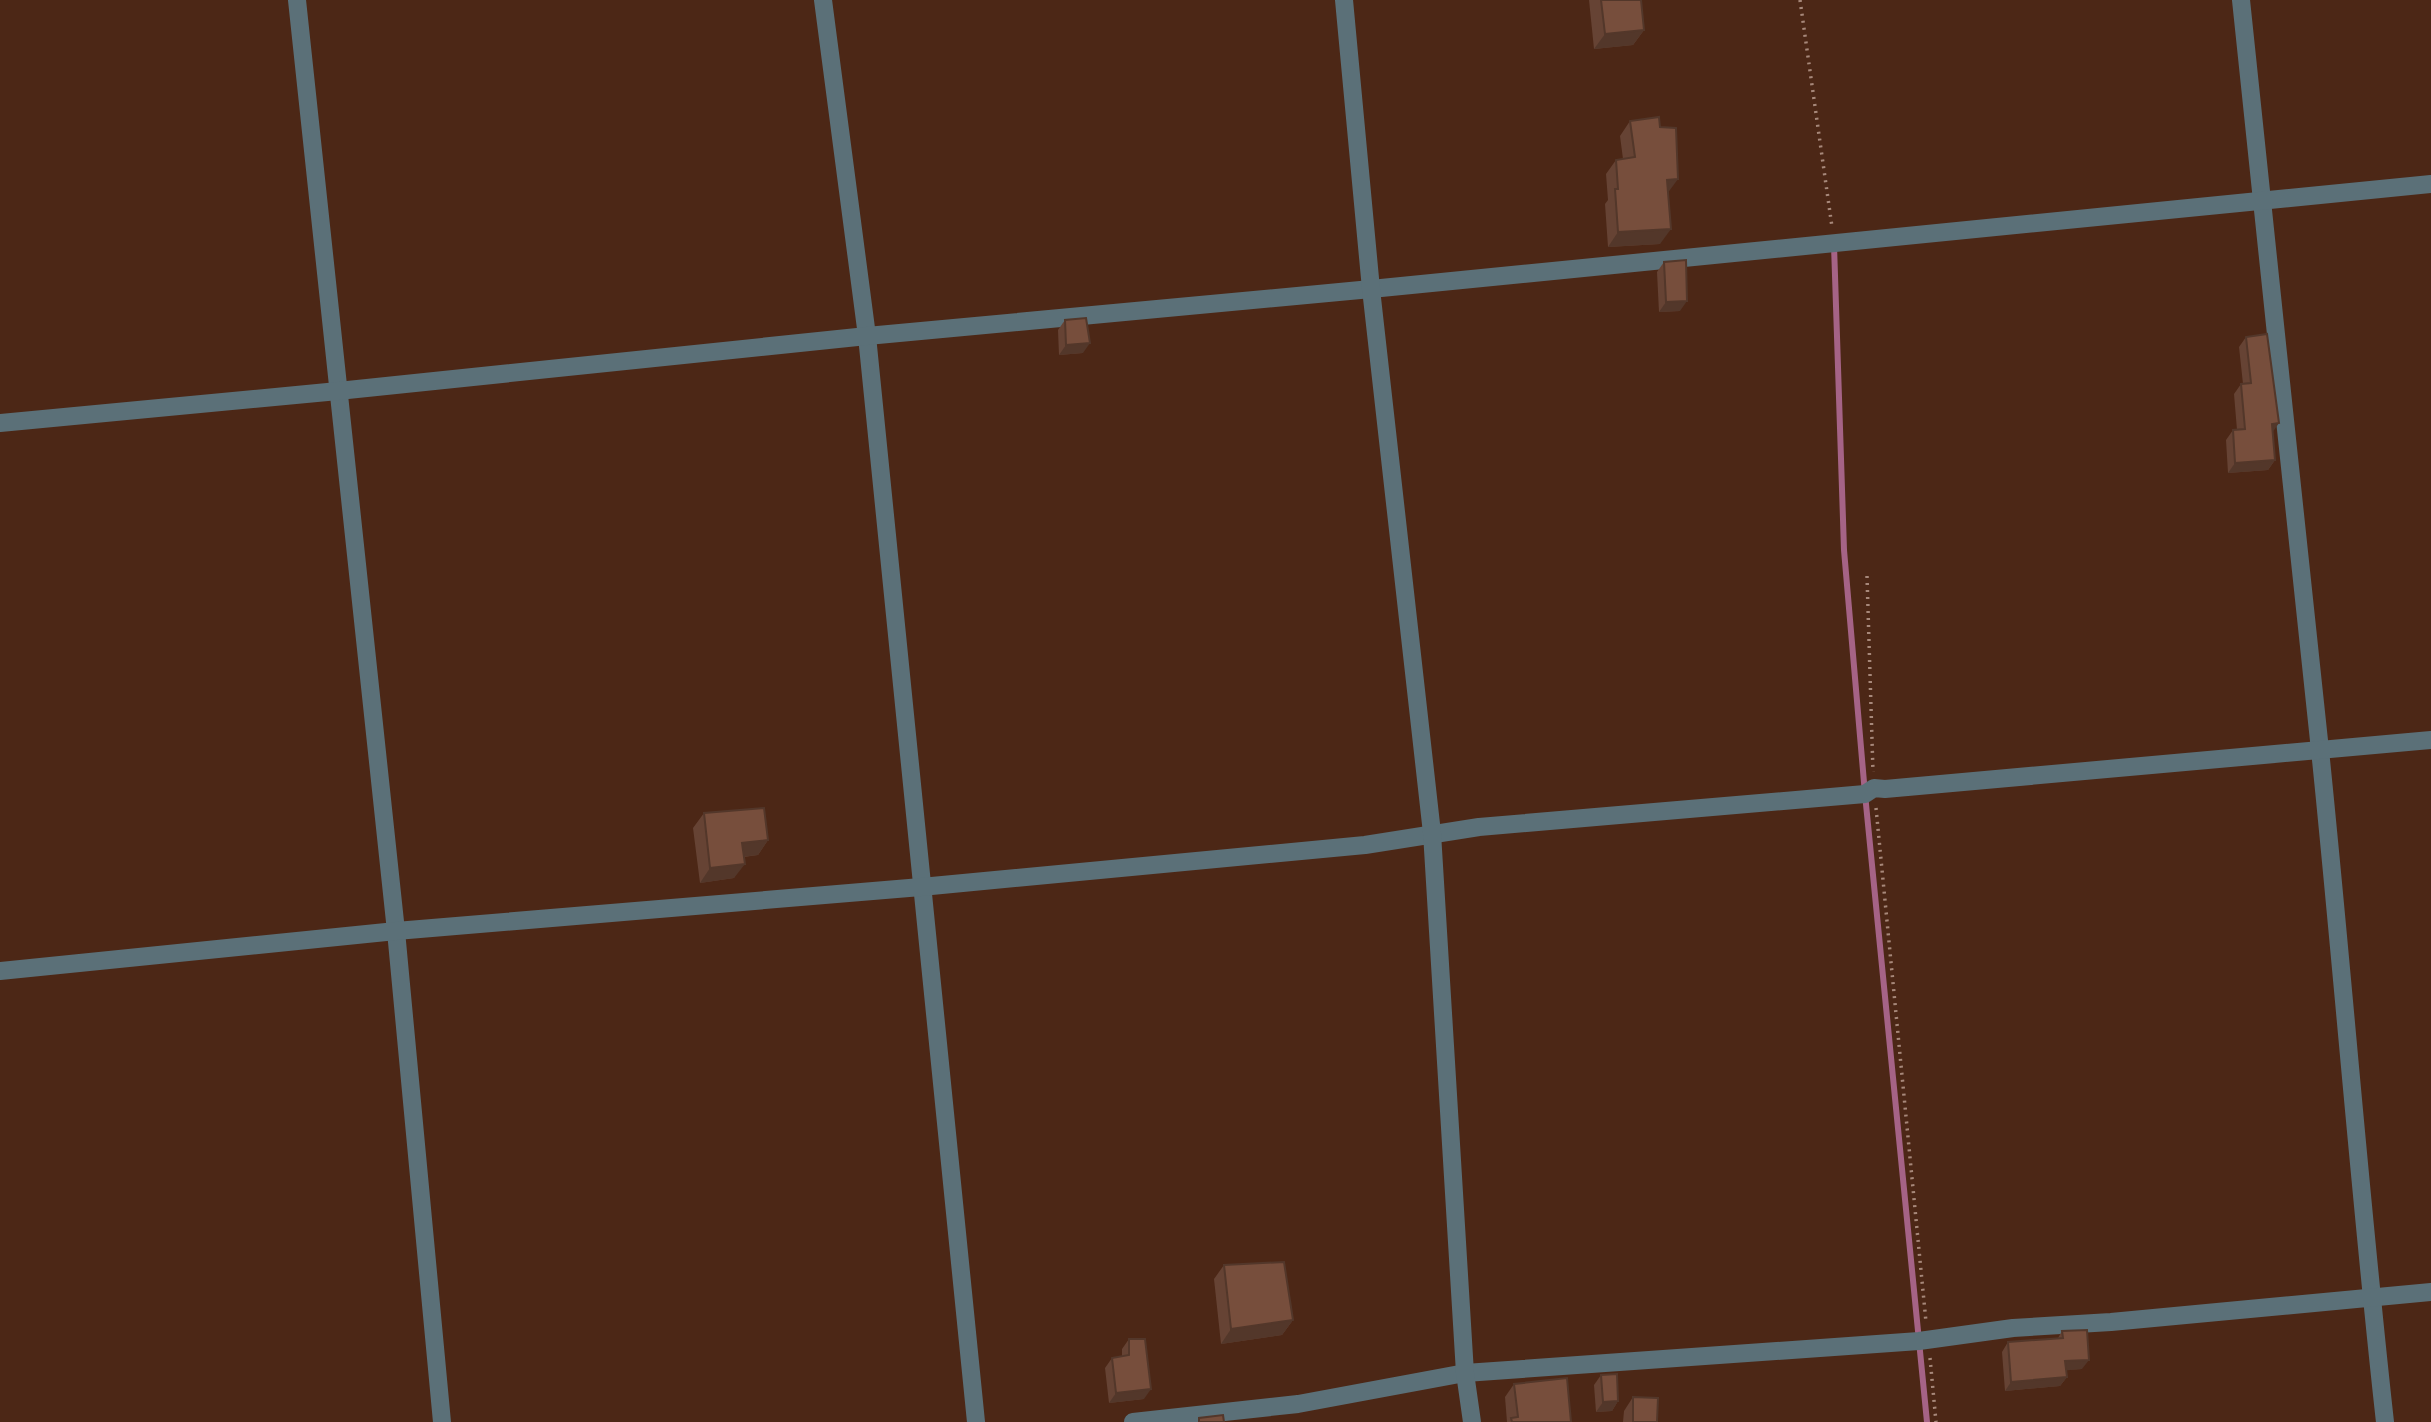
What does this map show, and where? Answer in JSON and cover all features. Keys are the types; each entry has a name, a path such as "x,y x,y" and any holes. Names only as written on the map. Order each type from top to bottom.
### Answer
{"street":[{"path":"297,0 396,931 442,1422"},
{"path":"822,0 867,336 976,1422"},
{"path":"1344,0 1371,289 1432,833 1465,1373 1472,1422"},
{"path":"2241,0 2321,752 2371,1298 2385,1422"},
{"path":"0,424 867,336 2431,184"},
{"path":"0,971 396,931 921,887 1365,845 1479,827 1865,794 1874,788 2321,752 2431,740"},
{"path":"1133,1422 1298,1404 1465,1373 1928,1340 2013,1328 2431,1292"}],"path":[{"path":"1800,0 1834,243"},
{"path":"1867,576 1874,788 1936,1422"}],"building":[{"path":"1601,0 1641,0 1644,30 1605,34"},
{"path":"1659,117 1660,127 1676,128 1678,179 1667,180 1671,229 1618,232 1616,160 1635,157 1630,121"},
{"path":"1686,260 1687,301 1666,302 1664,262"},
{"path":"1086,318 1090,343 1066,345 1065,320"},
{"path":"2267,334 2279,423 2272,424 2275,460 2235,463 2233,430 2245,429 2241,384 2251,383 2246,337"},
{"path":"764,808 768,840 742,843 745,864 710,868 704,813"},
{"path":"1284,1262 1293,1320 1231,1329 1224,1265"},
{"path":"2087,1330 2089,1360 2065,1361 2067,1377 2011,1382 2008,1342 2063,1338 2062,1331"},
{"path":"1129,1339 1145,1339 1151,1389 1116,1393 1112,1358 1129,1355"},
{"path":"1617,1374 1618,1401 1603,1402 1601,1375"},
{"path":"1567,1378 1571,1422 1512,1422 1511,1418 1518,1417 1514,1384"},
{"path":"1633,1397 1658,1398 1657,1422 1633,1422"},
{"path":"1223,1415 1224,1422 1199,1422 1199,1418"}],"waterway":[{"path":"1834,245 1844,550 1865,794 1927,1422"}]}
